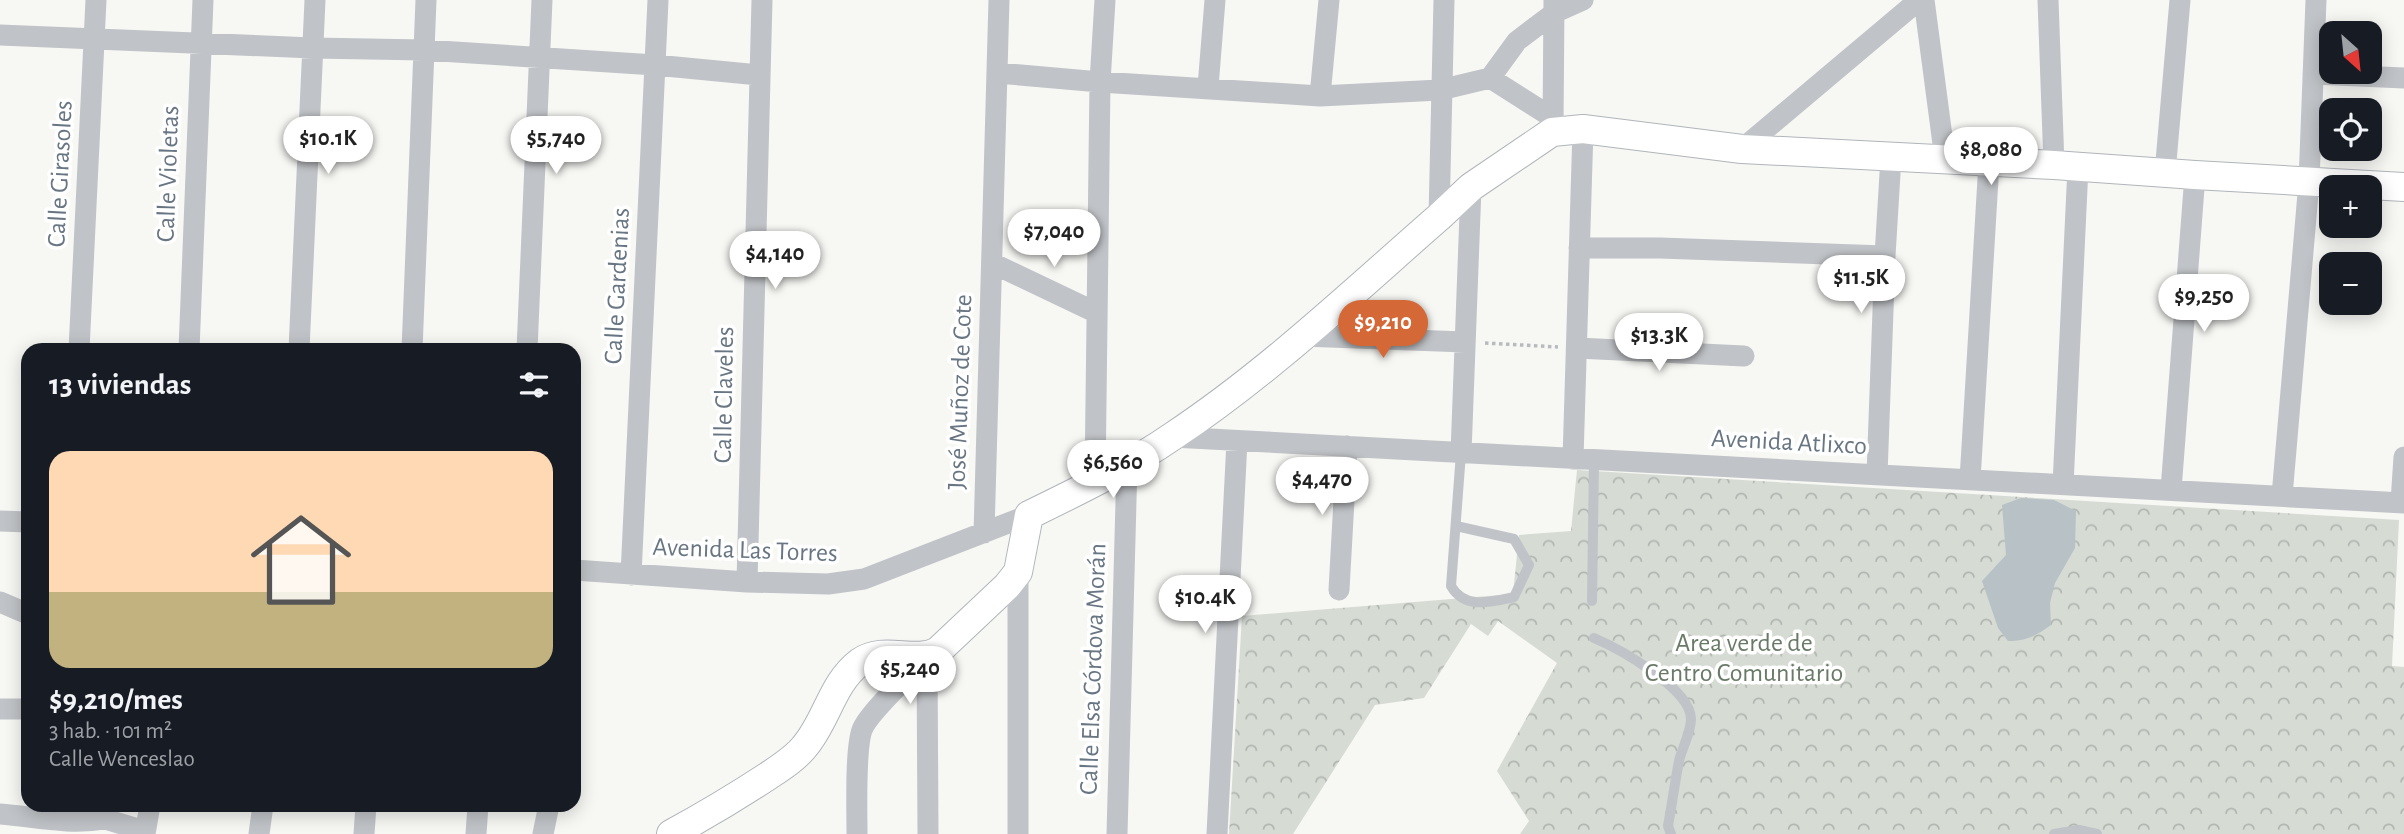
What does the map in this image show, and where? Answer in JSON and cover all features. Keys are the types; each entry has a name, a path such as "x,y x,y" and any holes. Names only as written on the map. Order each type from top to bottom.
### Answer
{"street":[{"name":"Calle Girasoles","path":"79,343 96,0"},
{"name":"Calle Violetas","path":"188,343 203,0"},
{"path":"299,343 315,0"},
{"path":"412,343 426,0"},
{"path":"527,343 542,0"},
{"name":"Calle Gardenias","path":"631,575 658,0"},
{"name":"Calle Claveles","path":"747,582 762,0"},
{"name":"José Muñoz de Cote","path":"985,533 999,0"},
{"path":"1095,482 1100,82 1105,0"},
{"path":"1208,87 1215,0"},
{"path":"1320,96 1329,0"},
{"path":"1439,217 1444,0"},
{"path":"997,73 1320,96 1440,90 1490,78 1517,41 1554,7 1583,0"},
{"path":"1742,149 1921,0"},
{"path":"1921,0 1945,159"},
{"path":"2048,0 2066,165 2063,485"},
{"path":"2165,173 2180,0"},
{"path":"2282,496 2309,182 2316,0"},
{"path":"1553,125 1554,7"},
{"path":"0,35 424,50 655,65 759,75"},
{"path":"2313,74 2404,78"},
{"path":"1490,78 1553,125 1742,149 2066,165 2195,176 2404,187"},
{"path":"1018,834 1018,572 1029,515 1127,464 1172,437 1232,394 1471,187 1553,125"},
{"path":"1583,129 1577,348 1584,459"},
{"path":"1877,475 1885,256 1892,158"},
{"path":"1970,480 1989,162"},
{"path":"2171,490 2195,176"},
{"path":"1461,453 1471,187"},
{"path":"1579,248 1660,248 1885,256"},
{"path":"992,263 1097,313"},
{"path":"1302,336 1465,342"},
{"path":"1577,348 1744,356"},
{"name":"Avenida Atlixco","path":"1172,437 2402,503"},
{"path":"1217,834 1234,458 1237,441"},
{"path":"1339,590 1347,446"},
{"path":"2402,503 2404,457"},
{"name":"Calle Elsa Córdova Morán","path":"1117,834 1127,464"},
{"name":"Avenida Las Torres","path":"581,571 747,582 828,584 864,579 1029,515"},
{"path":"0,521 21,522"},
{"path":"857,834 859,744 862,729 927,657 938,651 1007,586 1018,572"},
{"path":"0,602 21,611"},
{"path":"671,834 740,795 804,749 819,727 831,699 848,671 864,659 885,654 927,657"},
{"path":"927,657 928,834"},
{"path":"0,709 21,709"},
{"path":"0,814 29,812"},
{"path":"45,812 69,822 102,812 145,833 149,812"},
{"path":"259,834 262,812"},
{"path":"364,834 366,812"},
{"path":"476,834 478,812"},
{"path":"543,834 548,812"}],"lane":[{"path":"1456,526 1514,538 1529,565 1514,597 1480,604 1455,594 1451,586 1461,453"},
{"path":"1584,459 1592,601"},
{"path":"1594,638 1623,650 1683,696 1690,710 1691,722 1679,760 1668,826 1671,834"},
{"path":"2054,834 2079,830 2097,834"}],"path":[{"path":"1465,342 1577,348"}],"green space":[{"name":"Area verde de Centro Comunitario","path":"1577,470 2399,520 2392,666 2404,667 2404,834 1520,834 1529,821 1497,771 1557,663 1498,621 1488,636 1471,624 1424,698 1375,705 1293,834 1229,834 1242,616 1513,594 1519,535 1571,531"}],"shaded area":[{"path":"2021,498 2054,500 2076,511 2075,548 2055,583 2050,603 2051,625 2031,637 2008,641 1998,628 1982,581 2006,555 2002,505"}]}
